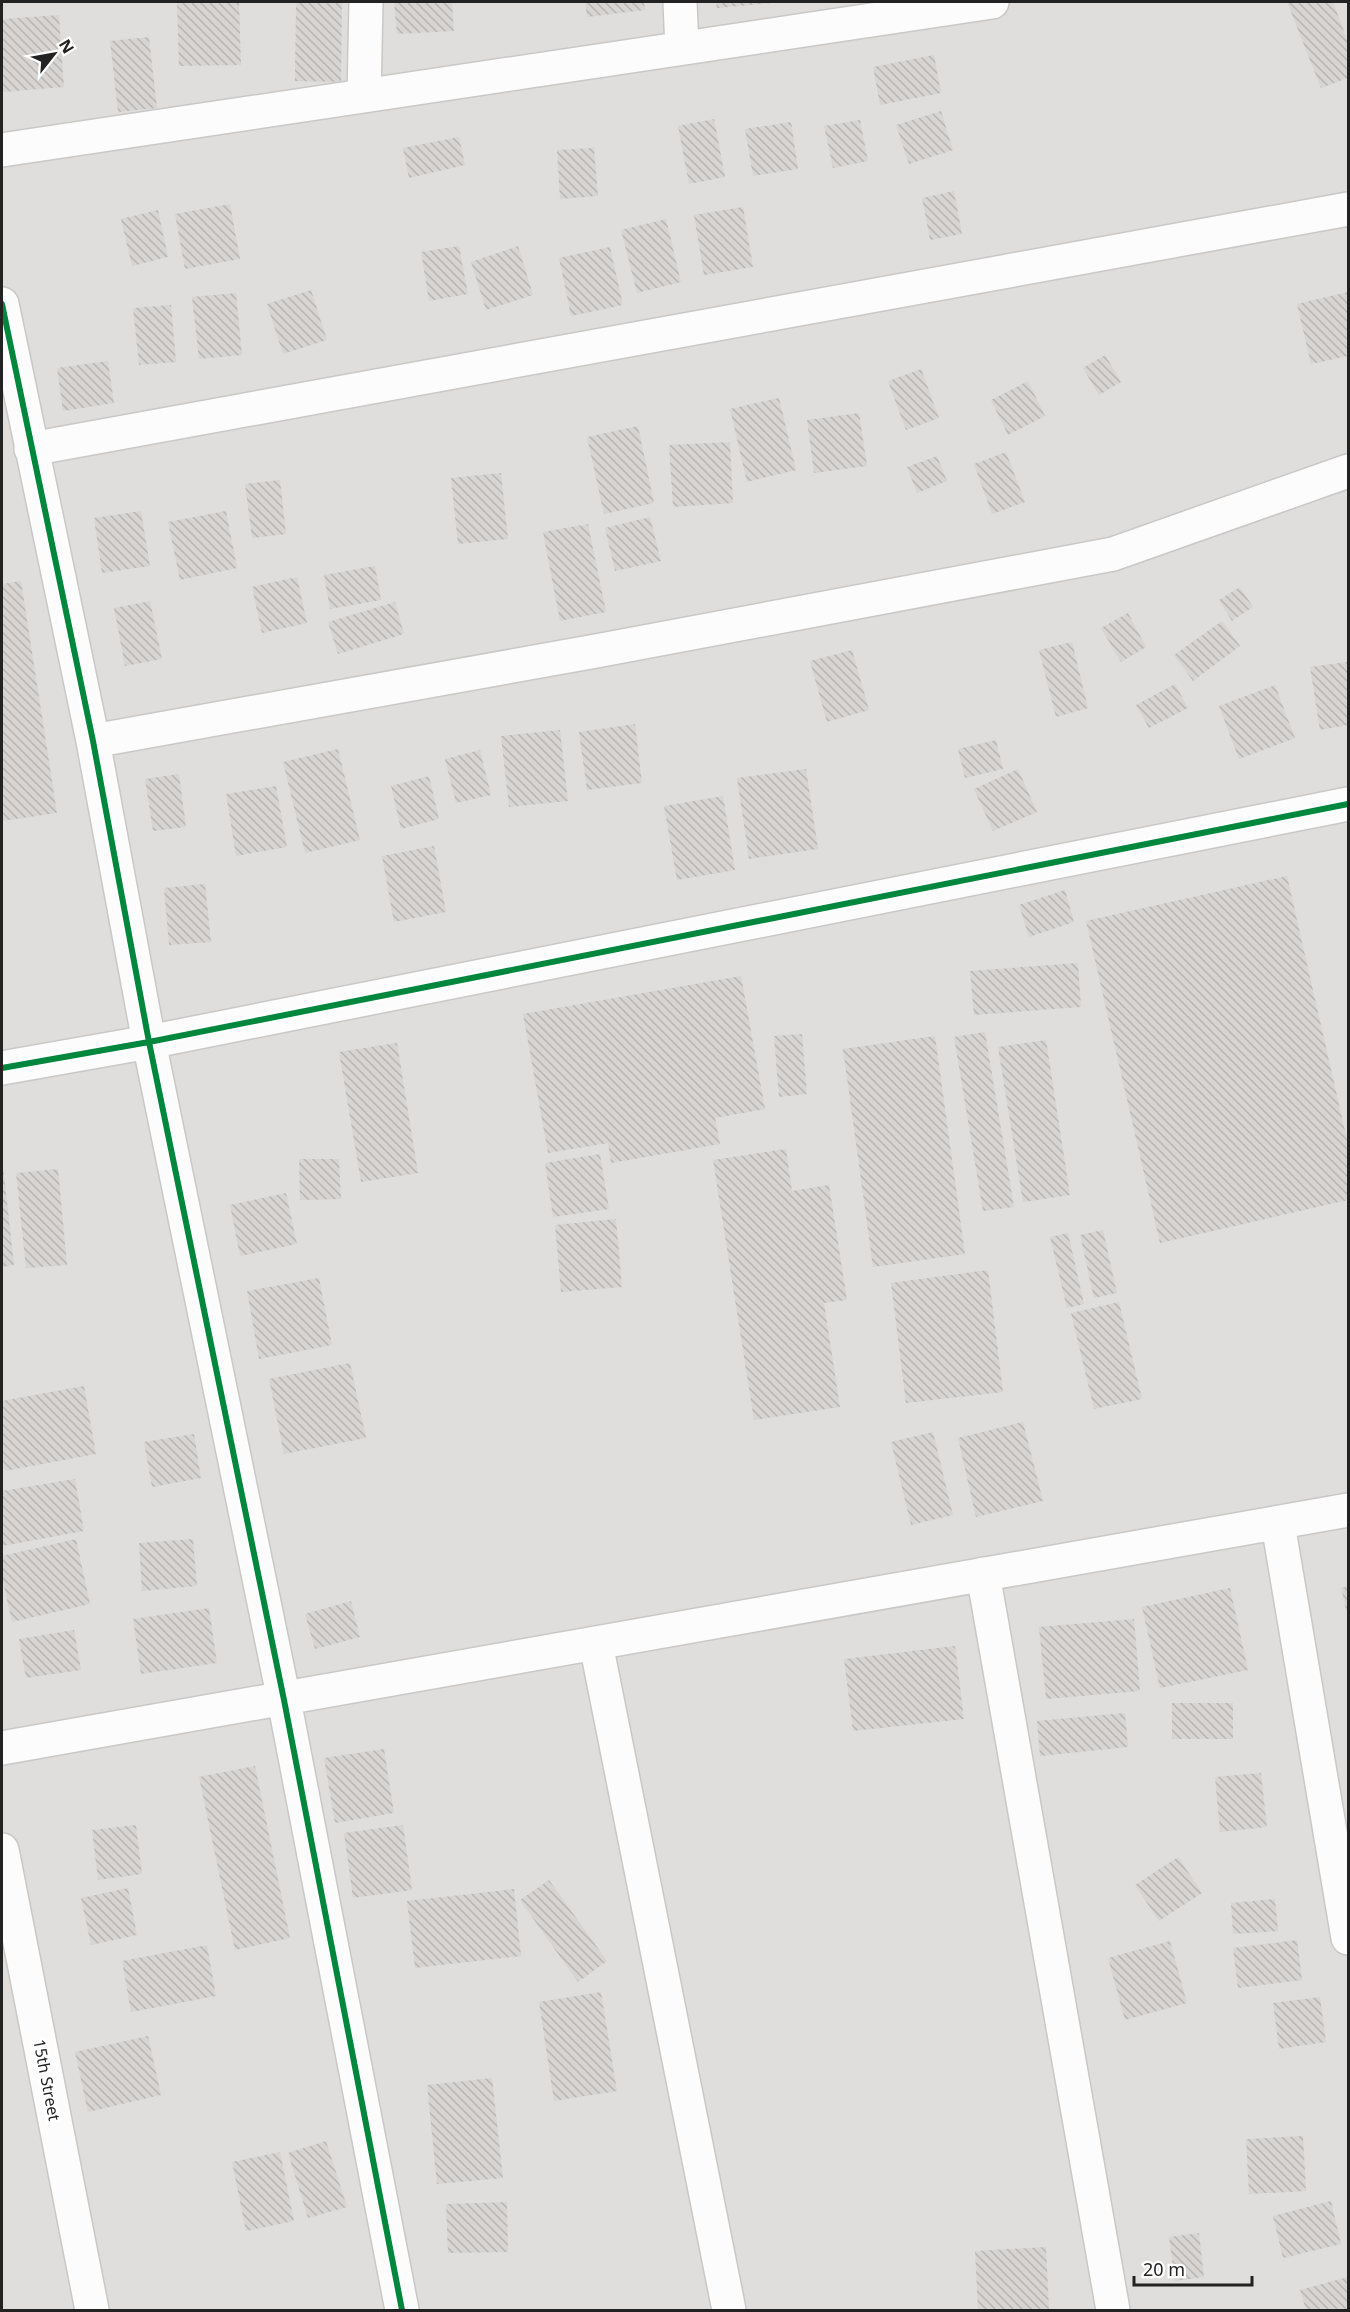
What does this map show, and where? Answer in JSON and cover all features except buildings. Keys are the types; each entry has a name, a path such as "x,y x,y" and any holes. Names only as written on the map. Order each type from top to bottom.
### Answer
{"street":[{"path":"364,96 366,2"},
{"path":"680,2 682,48"},
{"path":"2,150 992,2"},
{"path":"31,449 1348,209"},
{"path":"2,304 93,741 149,1042 284,1700 402,2310"},
{"path":"93,741 596,651 1113,554 1348,471"},
{"path":"2,1068 149,1042 1348,804"},
{"path":"2,1748 284,1700 1348,1510"},
{"path":"1278,1524 1348,1938"},
{"path":"984,1574 1113,2310"},
{"path":"596,1644 729,2310"},
{"name":"15th Street","path":"2,1850 92,2310"}],"shaded area":[{"path":"2,2 1348,2 1348,2310 2,2310"}],"cycle path":[{"path":"2,304 93,741 149,1042 284,1700 402,2310"},
{"path":"2,1068 149,1042 1348,804"}]}
